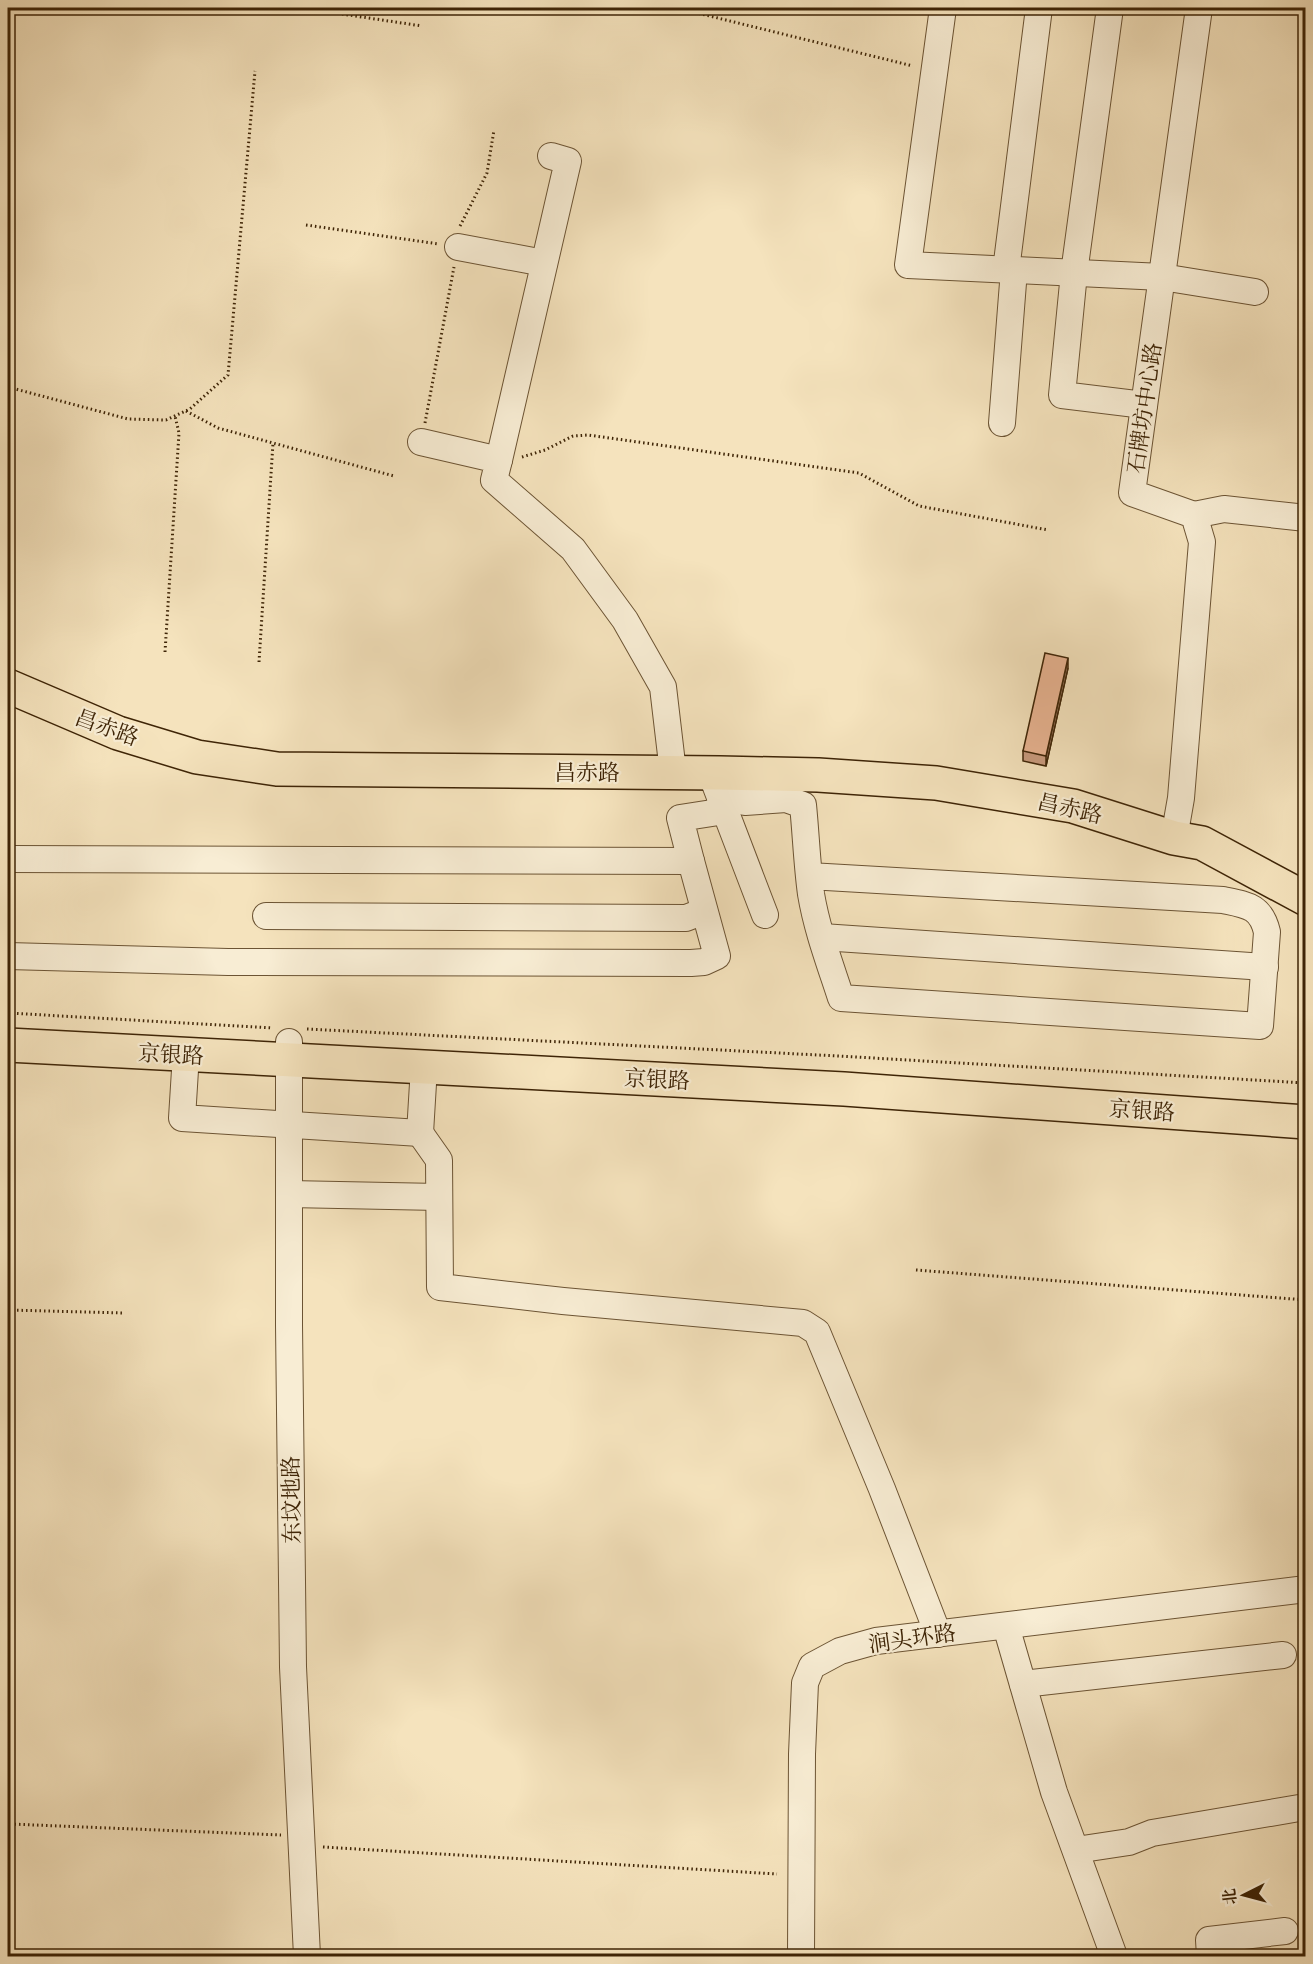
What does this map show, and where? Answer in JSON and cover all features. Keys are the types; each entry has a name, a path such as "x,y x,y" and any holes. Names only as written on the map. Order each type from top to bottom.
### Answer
{"main road":[{"name":"昌赤路","path":"8,686 118,733 197,758 277,769 673,772 718,794 818,775 936,783 1073,806 1174,838 1202,843 1305,899"},
{"name":"昌赤路","path":"1174,838 1197,853 1305,910"},
{"name":"京银路","path":"8,1026 289,1040 1305,1099"},
{"name":"京银路","path":"8,1045 186,1054 289,1040 424,1067 785,1070"},
{"name":"京银路","path":"841,1073 1305,1122"}],"street":[{"path":"944,8 908,265 1162,278 1255,292"},
{"path":"1002,423 1010,270 1039,8"},
{"path":"1110,8 1074,273 1062,395 1144,405"},
{"name":"石牌坊中心路","path":"1194,515 1132,493 1199,8"},
{"path":"551,156 568,161 494,480 573,549 625,620 663,687 673,772"},
{"path":"454,246 544,263"},
{"path":"421,442 499,460"},
{"path":"1174,838 1181,798 1202,542 1194,515 1224,509 1305,518"},
{"path":"718,794 765,915"},
{"path":"8,956 228,962 704,962 717,956 680,818 718,794 745,802 786,799 803,806 809,876 822,937 841,998 1260,1026 1267,932 1264,919 1247,905 1223,900 809,876"},
{"path":"8,859 690,861"},
{"path":"266,916 686,918 704,911"},
{"path":"822,937 1265,967"},
{"name":"东坟地路","path":"289,1040 293,1667 307,1956"},
{"path":"186,1054 182,1118 420,1133"},
{"path":"424,1067 420,1133 439,1160 440,1287 803,1323 817,1332 882,1489 938,1634"},
{"path":"289,1194 439,1197"},
{"name":"涧头环路","path":"801,1956 802,1754 805,1683 812,1666 840,1652 876,1641 1305,1589"},
{"path":"1006,1626 1054,1792 1114,1956"},
{"path":"1023,1684 1283,1655"},
{"path":"1076,1850 1129,1842 1152,1833 1305,1808"},
{"path":"1210,1956 1209,1940 1285,1931"}],"path":[{"path":"302,8 422,26"},
{"path":"677,8 935,71"},
{"path":"8,387 128,419 166,420 186,411 228,375 255,71"},
{"path":"421,442 454,246 487,173 494,130"},
{"path":"306,225 454,246"},
{"path":"186,411 218,428 394,476"},
{"path":"165,652 179,433 175,416"},
{"path":"499,460 518,459 573,436 588,435 859,473 919,506 1048,530"},
{"path":"260,662 273,443"},
{"path":"8,1013 289,1040 785,1070 1305,1083"},
{"path":"916,1270 1305,1300"},
{"path":"8,1310 124,1313"},
{"path":"10,1824 301,1841 777,1874"}],"building":[{"path":"1045,653 1068,658 1046,756 1023,751"}]}
